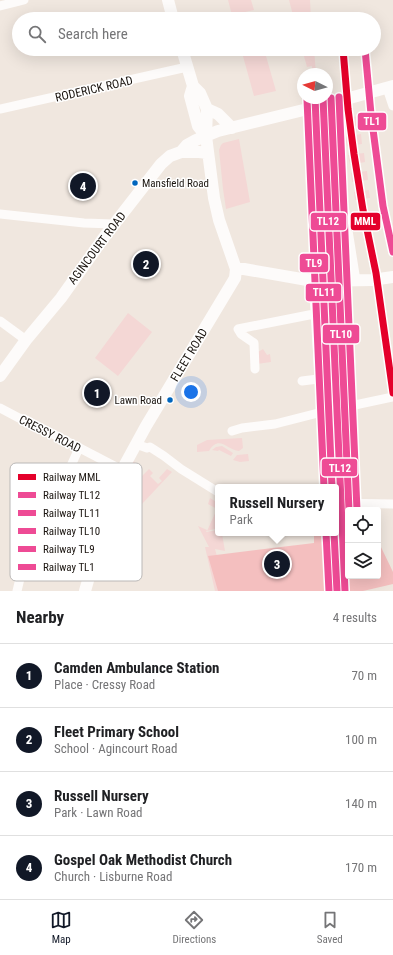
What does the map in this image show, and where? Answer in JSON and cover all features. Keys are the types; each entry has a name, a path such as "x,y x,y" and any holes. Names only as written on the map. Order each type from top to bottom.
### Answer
{"main road":[{"path":"168,0 171,12"},
{"path":"184,56 193,86 200,92 207,109 206,136 214,198 219,220 236,269 244,269 313,281 372,280 393,277"},
{"path":"193,86 190,96 198,126 206,136"},
{"name":"AGINCOURT ROAD","path":"0,376 26,340 61,298 114,224 161,164 170,156 181,152 187,145 206,136 390,87"},
{"path":"207,109 218,114 232,128"},
{"path":"181,152 208,153"},
{"name":"FLEET ROAD","path":"126,463 232,284 235,278 236,269"},
{"name":"FLEET ROAD","path":"85,591 88,581"}],"street":[{"path":"0,6 24,0"},
{"name":"RODERICK ROAD","path":"0,109 187,67"},
{"path":"390,87 393,106"},
{"path":"334,142 356,280"},
{"path":"0,214 84,223 114,224"},
{"path":"313,281 326,484"},
{"path":"256,369 254,343 241,334 238,329 314,314"},
{"path":"0,321 26,340"},
{"path":"302,381 318,379"},
{"path":"232,431 275,424 322,412 393,397"},
{"name":"CRESSY ROAD","path":"0,408 108,463"},
{"path":"138,440 149,443 150,447 215,490"},
{"path":"72,463 79,448"},
{"path":"339,503 393,504"},
{"path":"17,591 19,581"}],"shaded area":[{"path":"228,0 251,0 254,10 245,12 231,12"},
{"path":"289,0 310,0 311,12 292,12"},
{"path":"243,56 266,56 276,91 254,96"},
{"path":"304,56 315,56 316,68 312,68 312,66 307,67"},
{"path":"359,116 360,125 344,128 341,119"},
{"path":"361,134 362,144 347,146 345,137"},
{"path":"239,139 250,202 226,209 219,150 223,143"},
{"path":"364,153 365,162 350,165 348,155"},
{"path":"367,171 368,180 352,182 351,173"},
{"path":"369,190 370,198 355,200 354,192"},
{"path":"128,313 152,332 118,376 95,358"},
{"path":"263,349 267,355 270,354 271,362 257,364 258,352"},
{"path":"242,438 243,448 239,451 220,443 213,446 209,451 197,452 197,445 207,440"},
{"path":"222,446 233,453 231,456 219,450 212,450 216,447"},
{"path":"248,454 249,461 240,462 233,460 237,455"},
{"path":"149,469 153,473 150,476 158,484 162,481 159,478 167,469 172,472 142,504 142,476"},
{"path":"210,498 215,501 215,508 208,504"},
{"path":"215,513 215,529 207,531"},
{"path":"339,525 342,551 345,551 345,579 381,579 381,547 393,572 393,584 363,591 218,591 208,556 314,543 314,536 339,536"},
{"path":"198,526 207,530 206,532 215,530 215,536 222,536 225,551 215,549 226,591 215,591 205,547 209,547"}],"rail line":[{"name":"MML","path":"344,56 348,109 354,154 363,210 376,273 393,393"},
{"name":"TL1","path":"366,56 371,114 383,206 393,252"},
{"name":"TL1","path":"339,97 357,507"},
{"name":"TL9","path":"307,104 324,484"},
{"name":"TL11","path":"315,104 332,484"},
{"name":"TL12","path":"323,104 345,591"},
{"name":"TL10","path":"331,104 349,507"},
{"name":"TL9","path":"326,536 329,591"},
{"name":"TL11","path":"334,536 337,591"}],"place":[{"name":"Mansfield Road","path":"135,183"},
{"name":"Gospel Oak Methodist Church","path":"83,186"},
{"name":"Fleet Primary School","path":"146,264"},
{"name":"Camden Ambulance Station","path":"97,393"},
{"name":"Lawn Road","path":"170,400"},
{"name":"Russell Nursery","path":"277,564"}]}
